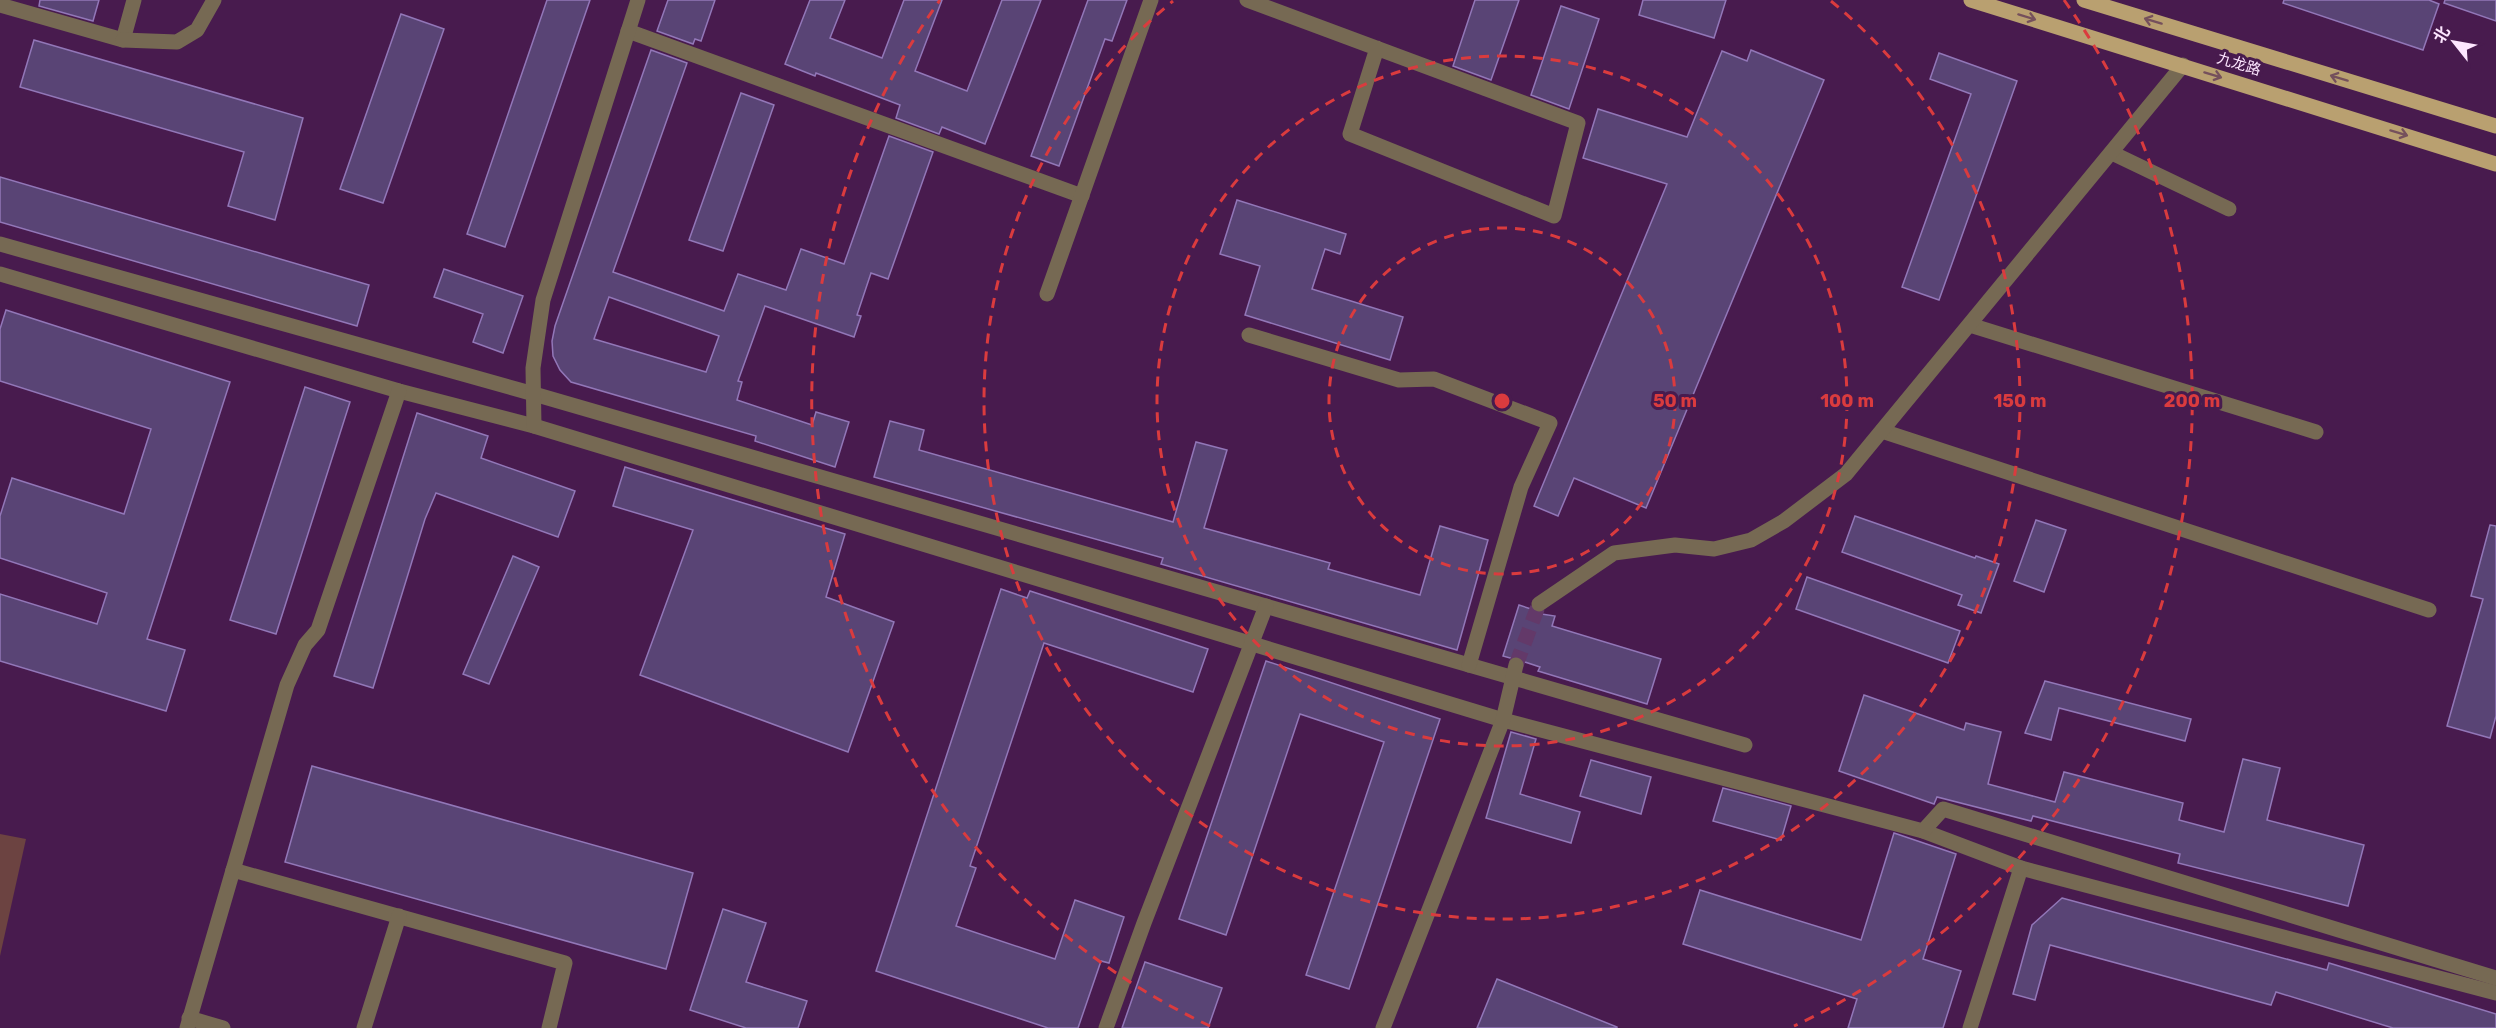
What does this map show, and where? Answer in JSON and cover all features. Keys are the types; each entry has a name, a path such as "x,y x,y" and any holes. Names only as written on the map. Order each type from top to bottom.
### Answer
{"main road":[{"name":"九龙路","path":"1971,0 2496,164"},
{"name":"九龙路","path":"2084,0 2496,126"}],"street":[{"path":"123,40 134,0"},
{"path":"0,5 123,40 177,42 197,30 214,0"},
{"path":"534,426 533,368 543,300 638,0"},
{"path":"1047,294 1151,0"},
{"path":"1247,0 1266,3 1377,48 1578,123 1554,216 1350,134 1377,48"},
{"path":"628,31 1082,196"},
{"path":"1539,604 1614,553 1675,545 1714,549 1751,540 1784,521 1846,474 2183,65"},
{"path":"2112,153 2229,209"},
{"path":"0,244 534,394 1469,664 1514,671 1745,745"},
{"path":"0,274 399,391 534,426 1503,720 1923,831 2021,868 2496,993"},
{"path":"1970,325 2316,432"},
{"path":"1250,335 1398,380 1434,379 1550,423 1521,487 1469,664"},
{"path":"223,1028 188,1023 287,685 304,645 318,630 399,391"},
{"path":"1882,431 2429,610"},
{"path":"1106,1028 1266,606"},
{"path":"1383,1028 1503,720 1514,671"},
{"path":"1923,831 1943,809 2496,978"},
{"path":"1970,1028 2021,868"},
{"path":"233,870 565,963 549,1028"},
{"path":"364,1028 399,916"}],"shaded area":[{"path":"0,834 26,839 0,956"}],"building":[{"path":"40,0 99,0 93,21 39,6"},
{"path":"547,0 590,0 505,247 467,234"},
{"path":"668,0 715,0 701,41 695,39 693,44 657,31"},
{"path":"810,0 845,0 830,38 882,58 904,0 942,0 915,71 967,91 1002,0 1041,0 985,144 942,127 939,134 896,118 900,105 816,73 815,76 785,64"},
{"path":"1088,0 1127,0 1112,41 1105,39 1059,166 1031,156"},
{"path":"1475,0 1519,0 1491,80 1453,66"},
{"path":"1643,0 1726,0 1714,38 1639,15"},
{"path":"2284,0 2429,0 2439,4 2423,50 2283,3"},
{"path":"2445,0 2496,0 2496,21 2444,3"},
{"path":"1561,6 1599,19 1569,109 1531,95"},
{"path":"401,14 444,29 383,203 340,189"},
{"path":"34,40 303,118 275,220 228,206 244,152 20,87"},
{"path":"651,50 687,63 613,272 724,311 738,274 786,290 801,249 844,264 889,136 933,152 888,279 871,273 857,315 861,316 854,337 765,306 738,381 742,382 737,400 812,425 816,412 849,422 835,467 755,441 756,436 571,382 560,370 553,356 552,341 555,326","holes":["609,297 719,336 706,372 594,339"]},
{"path":"1751,50 1824,80 1646,508 1574,478 1558,516 1534,506 1667,184 1583,158 1598,109 1687,137 1722,51 1747,61"},
{"path":"1939,53 2017,81 1939,300 1902,287 1971,94 1930,79"},
{"path":"741,93 774,105 723,251 689,240"},
{"path":"0,177 369,285 357,326 0,222"},
{"path":"1237,200 1346,234 1340,254 1325,249 1312,289 1403,317 1390,360 1245,315 1260,266 1220,254"},
{"path":"444,269 523,296 503,353 473,342 483,314 434,297"},
{"path":"6,310 230,382 147,639 185,650 166,711 0,661 0,594 97,624 107,593 0,558 0,516 12,478 124,514 151,429 0,381 0,329"},
{"path":"305,387 350,402 276,634 230,620"},
{"path":"417,413 488,436 481,458 575,491 558,537 436,493 425,519 373,688 334,676"},
{"path":"890,421 924,430 919,450 1173,522 1196,442 1227,450 1204,528 1330,563 1328,569 1420,595 1440,526 1488,540 1457,650 1161,564 1163,558 874,477"},
{"path":"625,467 845,534 826,597 894,622 848,752 640,675 693,530 613,506"},
{"path":"1855,516 1975,558 1976,556 1999,564 1981,613 1958,605 1962,595 1842,552"},
{"path":"2036,520 2066,530 2044,592 2014,581"},
{"path":"2490,525 2496,526 2496,716 2490,738 2447,726 2483,599 2471,596"},
{"path":"513,556 539,567 489,684 463,674"},
{"path":"1807,577 1960,631 1948,663 1796,609"},
{"path":"1001,589 1027,598 1030,591 1208,649 1193,692 1044,643 970,866 976,868 956,926 1055,959 1075,900 1124,917 1109,963 1101,961 1078,1028 1048,1028 876,971"},
{"path":"1519,605 1535,613 1555,616 1552,626 1661,659 1647,704 1538,671 1540,667 1525,662 1519,656 1510,658 1503,656"},
{"path":"1266,661 1440,719 1349,989 1306,975 1384,742 1300,714 1226,935 1179,919"},
{"path":"2045,681 2191,719 2185,741 2059,708 2051,740 2025,733"},
{"path":"1864,695 1964,730 1966,723 2001,732 1988,784 2055,802 2064,772 2183,803 2179,820 2224,832 2243,759 2280,768 2267,820 2364,845 2348,906 2178,863 2180,854 2033,816 2031,821 1937,797 1934,804 1839,771"},
{"path":"1511,732 1536,739 1520,794 1580,812 1571,843 1486,818"},
{"path":"1591,760 1651,777 1641,814 1580,796"},
{"path":"312,766 693,873 666,969 285,862"},
{"path":"1723,788 1791,806 1781,840 1713,821"},
{"path":"1894,833 1956,854 1923,959 1961,971 1943,1028 1848,1028 1857,999 1683,944 1700,890 1861,940"},
{"path":"2062,898 2327,970 2329,963 2496,1014 2496,1028 2393,1028 2276,992 2271,1005 2050,945 2035,1000 2013,994 2032,925"},
{"path":"723,909 766,923 746,982 807,1001 798,1028 746,1028 690,1010"},
{"path":"1145,962 1222,988 1208,1028 1122,1028"},
{"path":"1497,979 1617,1027 1617,1028 1477,1028"}],"tunnel":[{"path":"1516,665 1539,604"}]}
